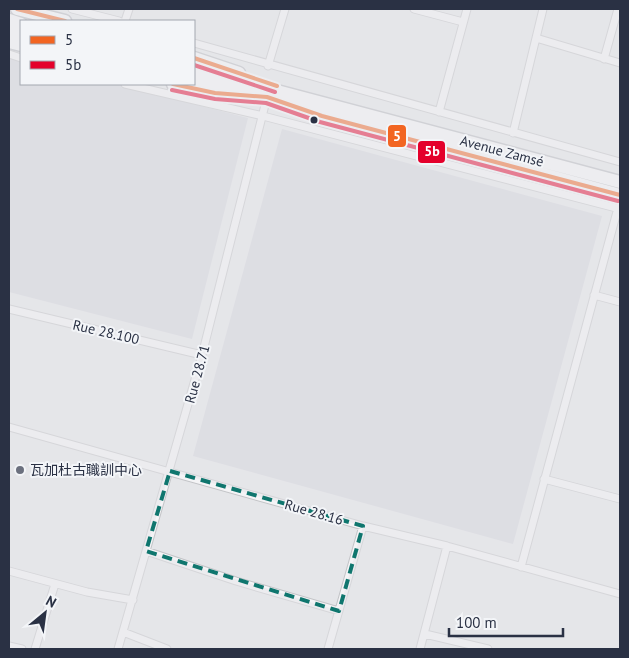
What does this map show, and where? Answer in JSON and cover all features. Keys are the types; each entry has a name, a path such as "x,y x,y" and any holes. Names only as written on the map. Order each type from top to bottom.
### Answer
{"highway":[{"path":"17,9 61,20"},
{"path":"14,30 20,43"},
{"path":"195,58 314,100 324,110"},
{"path":"195,69 314,100"},
{"path":"195,79 324,110"},
{"path":"178,85 215,93 267,97"},
{"name":"Avenue Zamsé","path":"324,110 620,182"},
{"name":"Avenue Zamsé","path":"324,110 620,195"}],"street":[{"path":"72,9 115,20"},
{"path":"268,66 285,9"},
{"path":"414,9 463,22"},
{"path":"439,112 467,9"},
{"path":"513,132 543,9"},
{"path":"604,59 618,9"},
{"path":"536,38 620,63"},
{"path":"195,43 268,66 620,162"},
{"path":"129,85 263,116 619,208 521,567"},
{"name":"Rue 28.71","path":"118,649 202,355 267,97"},
{"path":"594,295 620,302"},
{"name":"Rue 28.100","path":"9,309 202,355"},
{"name":"Rue 28.16","path":"9,428 170,471 363,526 446,546 620,594"},
{"path":"544,479 620,499"},
{"path":"328,649 363,526"},
{"path":"420,649 446,546"},
{"path":"146,551 236,581 339,611"},
{"path":"9,571 55,584 132,600"},
{"path":"35,649 55,584"},
{"path":"123,632 167,649"},
{"path":"424,634 488,649"},
{"path":"9,646 22,649"}],"highlighted area":[{"path":"170,471 363,526 339,611 146,551"}],"shaded area":[{"path":"9,56 20,59 20,85 119,85 248,118 192,339 9,292"},
{"path":"282,129 602,216 513,544 193,456"}],"transit line":[{"name":"5","path":"17,9 61,20"},
{"name":"5","path":"195,58 277,86"},
{"name":"5b","path":"195,65 275,92"},
{"name":"5","path":"178,85 215,93 267,97 322,116 620,195"},
{"name":"5b","path":"172,90 215,99 266,103 320,122 618,201"}],"place":[{"name":"瓦加杜古職訓中心","path":"20,470"}]}
